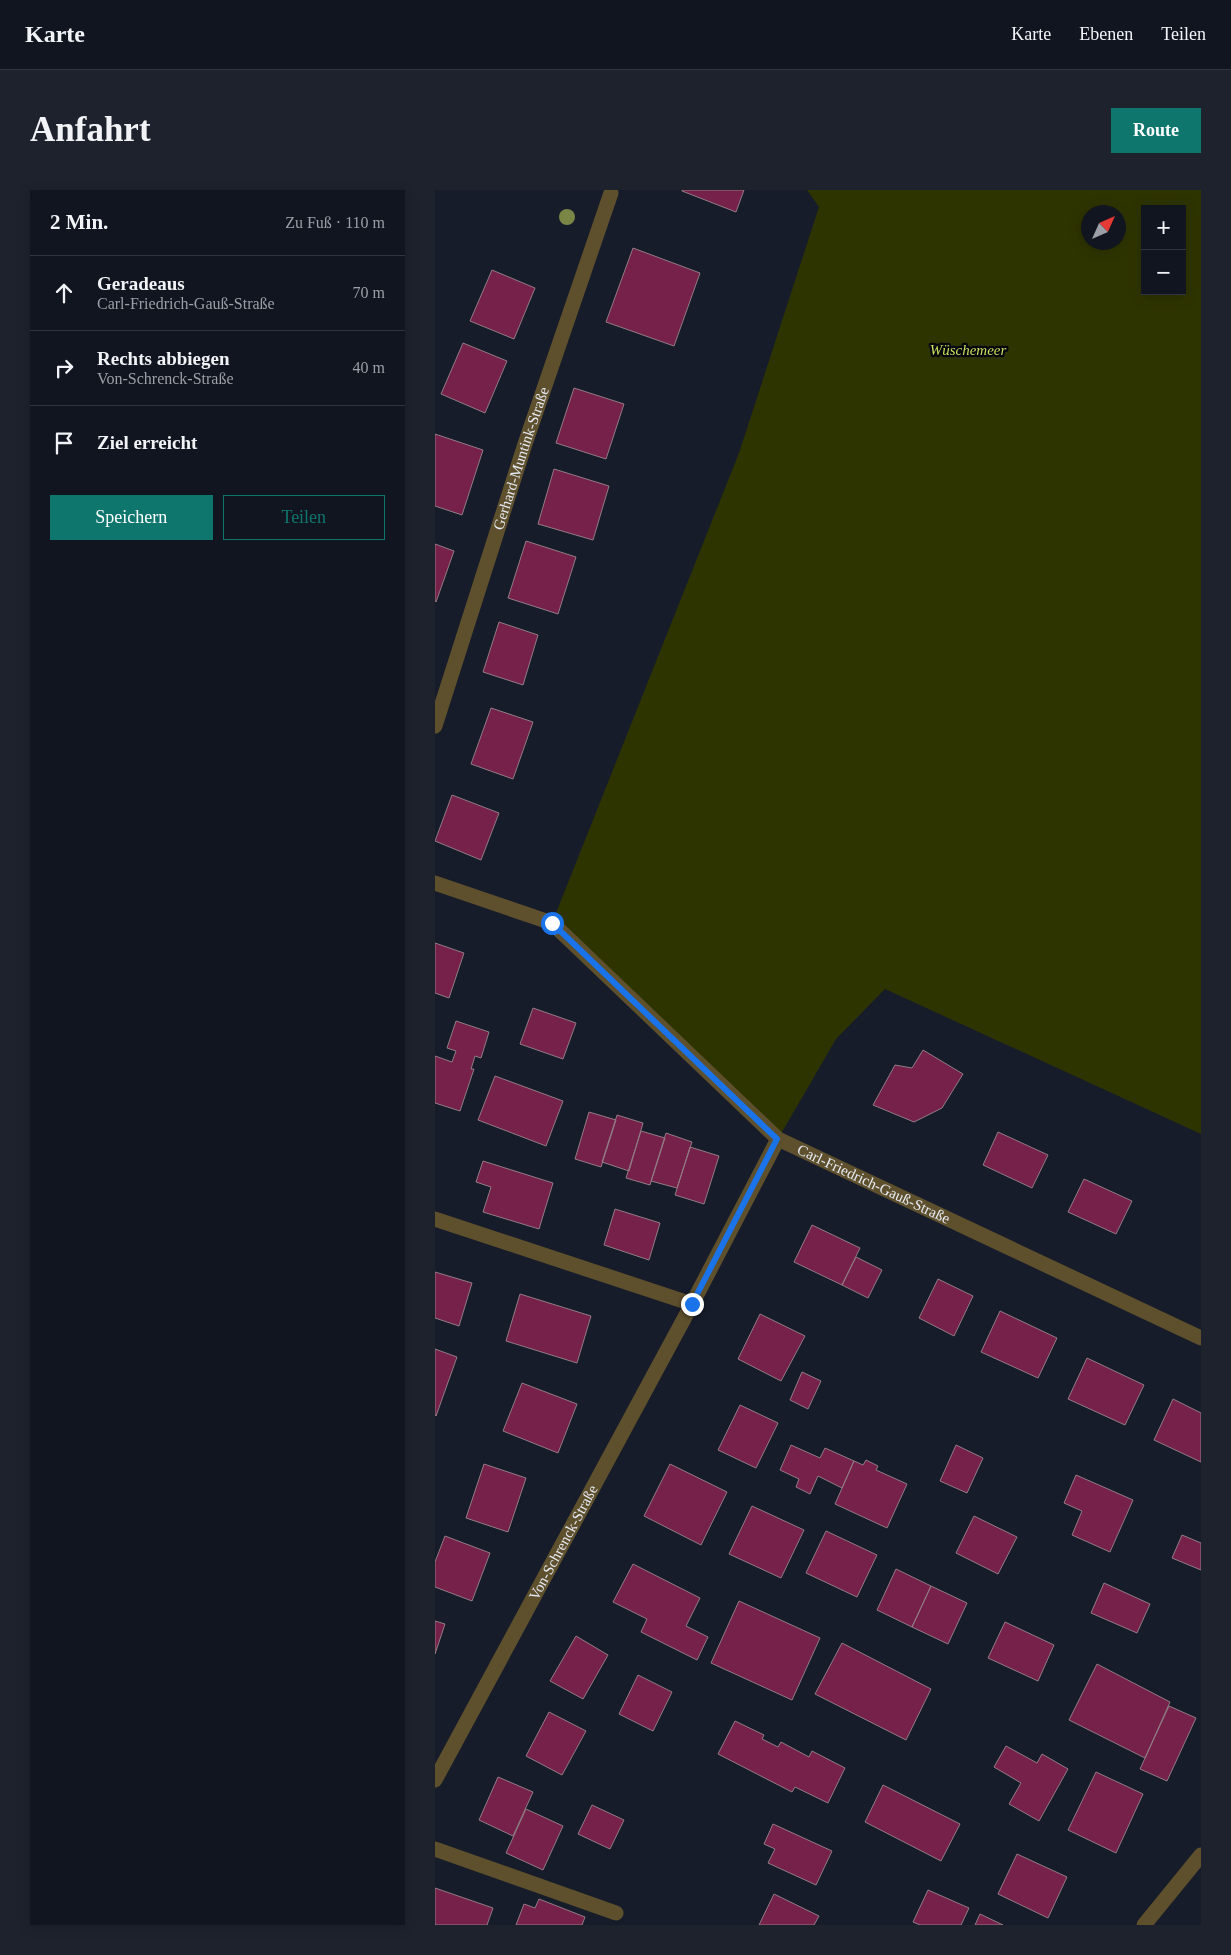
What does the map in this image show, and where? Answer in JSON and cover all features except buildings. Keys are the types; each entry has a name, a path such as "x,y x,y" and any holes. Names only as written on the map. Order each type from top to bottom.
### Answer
{"street":[{"name":"Gerhard-Muntink-Straße","path":"435,726 532,425 611,193"},
{"name":"Carl-Friedrich-Gauß-Straße","path":"435,883 552,923 777,1139 1201,1338"},
{"name":"Von-Schrenck-Straße","path":"435,1780 692,1304 777,1139"},
{"path":"435,1219 692,1304"},
{"path":"435,1849 616,1913"},
{"path":"1144,1925 1201,1855"}],"green space":[{"name":"Wüschemeer","path":"807,190 1201,190 1201,1134 885,989 836,1039 778,1139 552,923 739,453 819,207"}],"route":[{"path":"552,923 777,1139 692,1304"}]}
